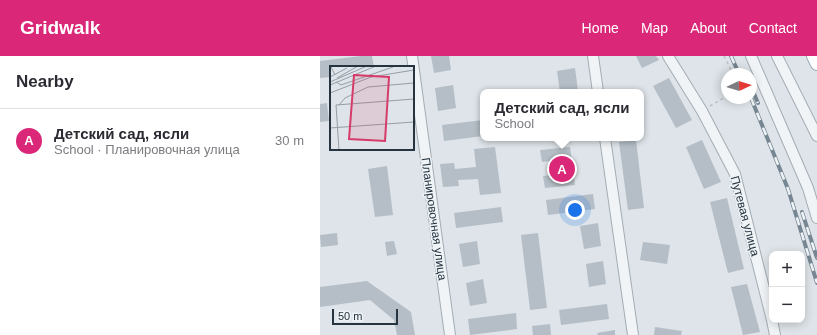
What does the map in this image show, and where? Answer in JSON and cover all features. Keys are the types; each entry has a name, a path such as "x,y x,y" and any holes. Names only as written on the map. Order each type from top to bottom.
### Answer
{"main road":[{"path":"813,56 817,64"}],"street":[{"name":"Планировочная улица","path":"412,56 413,66"},
{"path":"593,56 598,89"},
{"name":"Путевая улица","path":"668,56 702,111 735,174 769,308"},
{"path":"751,56 808,188 817,218"},
{"path":"777,56 817,136"},
{"name":"Планировочная улица","path":"414,71 450,335"},
{"path":"605,141 633,335"},
{"name":"Путевая улица","path":"773,323 775,335"}],"path":[{"path":"724,56 730,68"},
{"path":"702,111 721,100"}],"building":[{"path":"372,56 374,66 330,66 330,77 320,78 320,61"},
{"path":"431,56 449,56 451,70 434,73"},
{"path":"636,56 656,56 659,60 642,68"},
{"path":"575,68 578,89 560,89 557,71"},
{"path":"669,78 692,120 676,128 653,86"},
{"path":"453,85 456,108 438,111 435,88"},
{"path":"327,103 329,121 320,122 320,104"},
{"path":"480,120 480,136 444,141 442,125"},
{"path":"702,140 721,182 704,189 686,147"},
{"path":"636,141 644,208 628,210 619,142"},
{"path":"495,147 501,193 480,195 478,179 458,180 459,186 443,187 440,164 454,163 455,169 476,167 474,149"},
{"path":"570,147 575,185 545,188 543,176 552,175 550,161 542,162 540,150"},
{"path":"387,166 393,215 375,217 368,169"},
{"path":"593,194 595,209 548,215 546,200"},
{"path":"727,198 744,269 728,273 710,202"},
{"path":"501,207 503,222 456,228 454,213"},
{"path":"598,223 601,246 584,249 580,226"},
{"path":"337,233 338,245 321,247 320,235"},
{"path":"538,233 547,308 530,310 521,235"},
{"path":"394,241 397,254 387,256 385,242"},
{"path":"477,241 480,264 463,267 459,244"},
{"path":"643,242 670,245 667,264 640,260"},
{"path":"603,261 606,284 589,287 586,264"},
{"path":"483,279 487,303 470,306 466,283"},
{"path":"367,281 411,312 415,335 397,335 394,320 370,300 320,307 320,287"},
{"path":"747,284 760,332 743,335 731,287"},
{"path":"607,304 609,319 561,325 559,310"},
{"path":"516,313 517,329 470,335 468,319"},
{"path":"550,324 551,335 533,335 532,326"},
{"path":"655,327 682,331 681,335 654,335"},
{"path":"615,330 615,335 598,335 597,333"}],"railway":[{"path":"731,56 736,68"},
{"path":"753,104 788,189 817,283"},
{"path":"802,212 817,258"}],"place":[{"name":"Детский сад, ясли","path":"562,169"}]}
